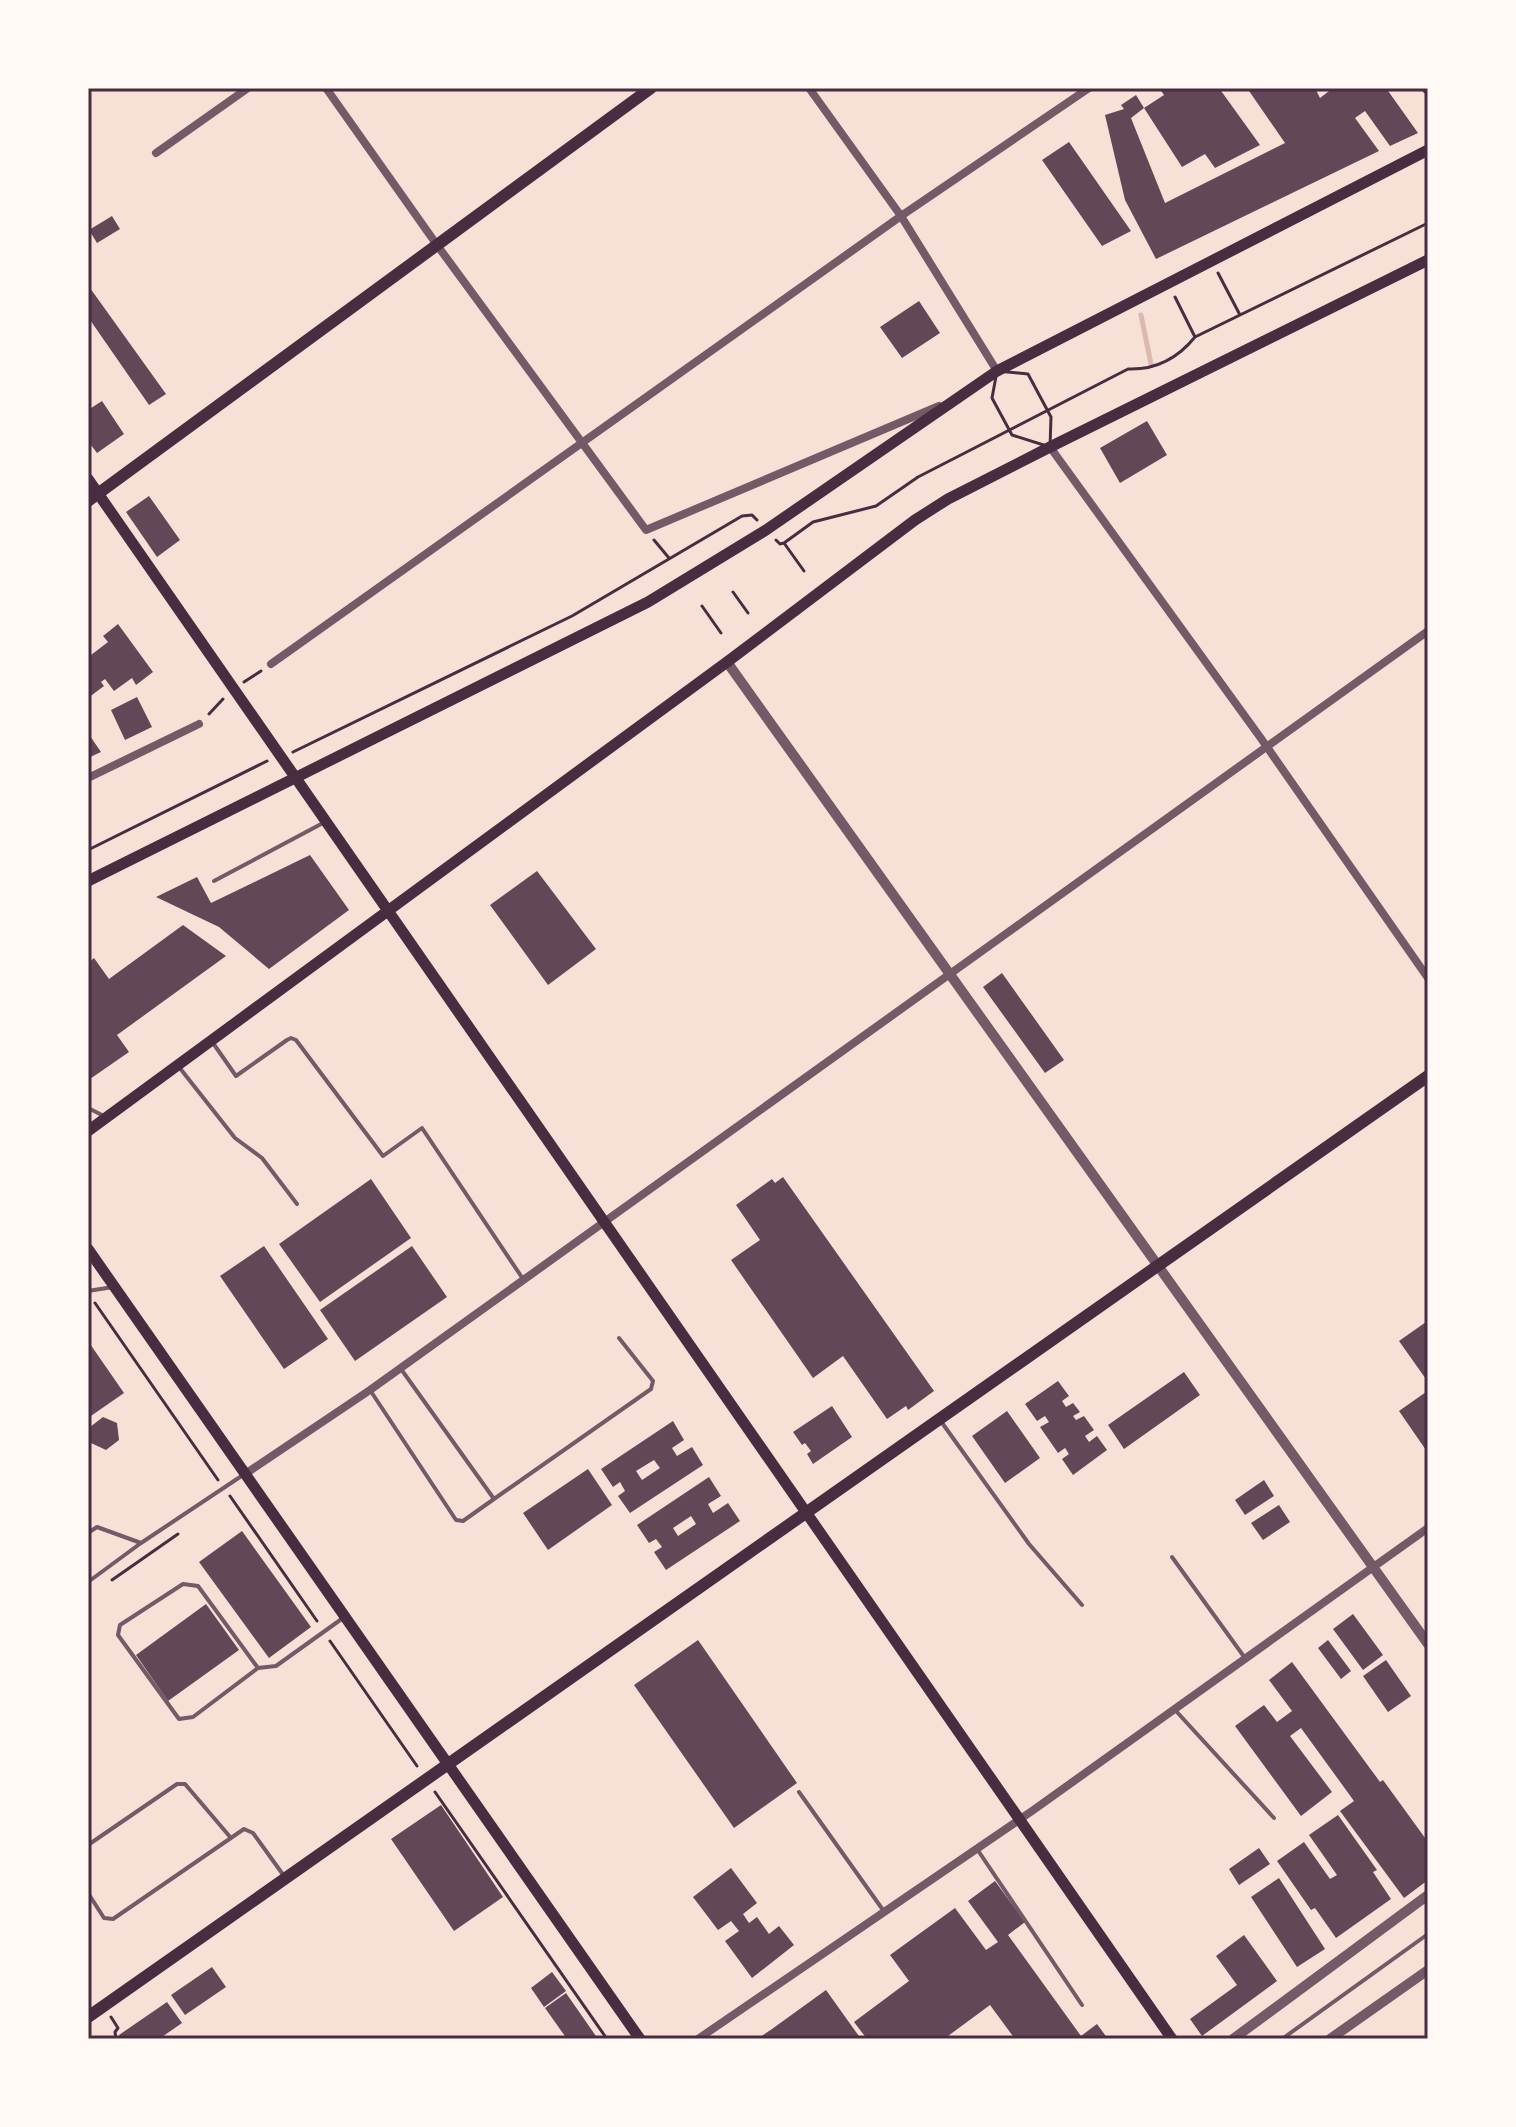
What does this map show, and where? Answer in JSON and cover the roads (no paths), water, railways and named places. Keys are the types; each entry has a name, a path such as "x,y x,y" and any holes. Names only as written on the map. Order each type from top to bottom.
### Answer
{"main road":[{"path":"93,497 651,88"},
{"path":"88,881 648,602 766,530 997,371 1428,150"},
{"path":"88,1131 727,662 915,520 948,499 1050,447 1428,260"},
{"path":"88,479 93,497 295,778 1172,2039"},
{"path":"88,2017 1428,1076"},
{"path":"88,1249 640,2039"}],"street":[{"path":"156,153 248,88"},
{"path":"326,88 646,530 947,403"},
{"path":"809,88 901,216 997,371"},
{"path":"271,664 901,216 1089,88"},
{"path":"1050,447 1267,747 1428,978"},
{"path":"245,1474 401,1369 1428,631"},
{"path":"727,662 1428,1644"},
{"path":"88,778 199,724"},
{"path":"698,2039 1019,1820 1428,1528"},
{"path":"1233,2039 1428,1895"},
{"path":"1330,2039 1428,1970"}],"lane":[{"path":"214,881 325,821"},
{"path":"211,1041 236,1076 291,1038 296,1040 383,1156 422,1128 524,1281"},
{"path":"178,1065 235,1138 262,1158 297,1204"},
{"path":"88,1108 107,1117"},
{"path":"88,1292 115,1287"},
{"path":"370,1390 456,1520 463,1521 651,1389 653,1381 619,1338"},
{"path":"401,1369 494,1499"},
{"path":"939,1419 1029,1544 1082,1605"},
{"path":"88,1582 245,1474"},
{"path":"88,1533 97,1527 141,1543"},
{"path":"1172,1557 1245,1658"},
{"path":"258,1668 198,1586 183,1584 120,1625 118,1635 179,1719 193,1717 258,1668 276,1666 345,1616"},
{"path":"1174,1709 1274,1818"},
{"path":"88,1845 177,1784 185,1784 231,1838"},
{"path":"799,1792 884,1912"},
{"path":"88,1893 104,1918 113,1919 244,1829 253,1833 286,1878"},
{"path":"977,1849 1082,2005"},
{"path":"1282,2039 1428,1934"}],"waterway":[{"path":"1141,315 1151,364"}]}
